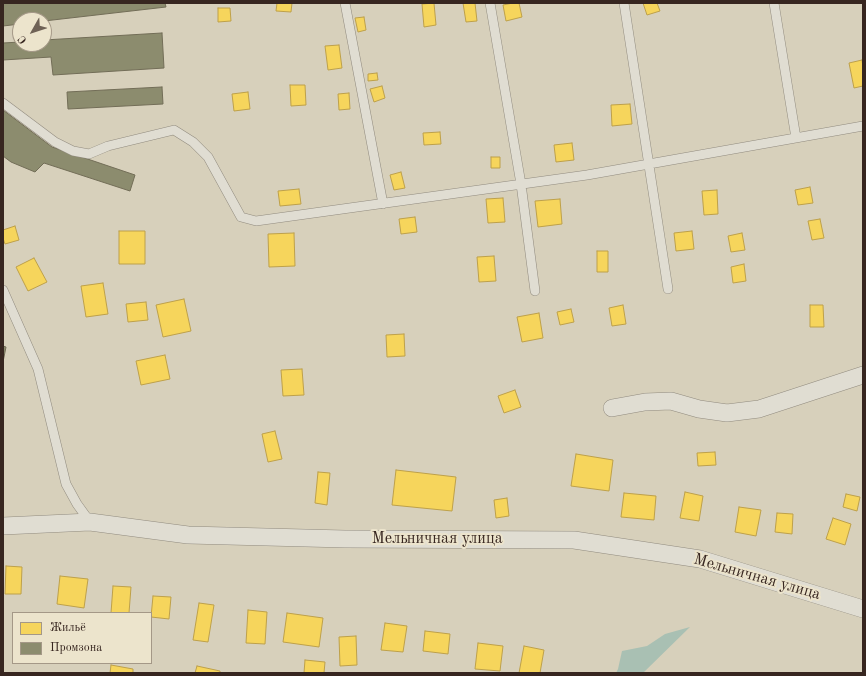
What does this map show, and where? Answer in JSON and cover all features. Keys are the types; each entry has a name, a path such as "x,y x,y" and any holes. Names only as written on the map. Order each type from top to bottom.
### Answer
{"street":[{"path":"612,408 644,402 671,401 699,409 727,413 759,409 863,375"},
{"name":"Мельничная улица","path":"3,526 90,522 188,535 345,539 574,540 700,559 863,609"}],"lane":[{"path":"345,3 383,204"},
{"path":"490,3 521,184 535,291"},
{"path":"624,3 668,289"},
{"path":"774,3 796,138"},
{"path":"3,103 55,142 73,151 89,154 108,146 174,130 193,142 208,157 242,217 256,221 587,175 863,126"},
{"path":"3,290 38,369 66,484 77,504 90,522"}],"shaded area":[{"path":"690,627 643,673 616,673 622,651 647,646 665,634"}],"building: Жильё":[{"path":"277,3 292,3 291,12 276,11"},
{"path":"434,3 436,25 424,27 422,4"},
{"path":"463,3 475,3 477,21 466,22"},
{"path":"519,3 522,17 506,21 503,5"},
{"path":"643,3 657,3 660,11 647,15"},
{"path":"218,8 230,8 231,21 218,22"},
{"path":"364,17 366,30 358,32 355,18"},
{"path":"339,45 342,68 328,70 325,46"},
{"path":"862,60 863,86 854,88 849,63"},
{"path":"377,73 378,80 368,81 368,74"},
{"path":"290,85 305,85 306,105 291,106"},
{"path":"382,86 385,98 374,102 370,89"},
{"path":"248,92 250,109 234,111 232,94"},
{"path":"349,93 350,109 339,110 338,94"},
{"path":"630,104 632,124 612,126 611,105"},
{"path":"440,132 441,144 424,145 423,133"},
{"path":"572,143 574,160 556,162 554,145"},
{"path":"491,157 500,157 500,168 491,168"},
{"path":"401,172 405,188 394,190 390,175"},
{"path":"810,187 813,203 798,205 795,190"},
{"path":"299,189 301,204 280,206 278,191"},
{"path":"717,190 718,214 704,215 702,191"},
{"path":"503,198 505,222 488,223 486,199"},
{"path":"560,199 562,224 538,227 535,201"},
{"path":"415,217 417,232 401,234 399,219"},
{"path":"820,219 824,238 812,240 808,221"},
{"path":"15,226 19,240 5,244 3,230"},
{"path":"119,231 145,231 145,264 119,264"},
{"path":"692,231 694,249 676,251 674,233"},
{"path":"294,233 295,266 269,267 268,234"},
{"path":"742,233 745,250 731,252 728,236"},
{"path":"597,251 608,251 608,272 597,272"},
{"path":"494,256 496,281 479,282 477,257"},
{"path":"34,258 47,282 28,291 16,267"},
{"path":"744,264 746,281 733,283 731,267"},
{"path":"103,283 108,314 86,317 81,286"},
{"path":"184,299 191,331 163,337 156,305"},
{"path":"146,302 148,320 128,322 126,304"},
{"path":"623,305 626,324 612,326 609,308"},
{"path":"810,305 823,305 824,327 810,327"},
{"path":"571,309 574,322 560,325 557,312"},
{"path":"539,313 543,338 522,342 517,317"},
{"path":"404,334 405,356 387,357 386,335"},
{"path":"165,355 170,379 141,385 136,361"},
{"path":"302,369 304,395 283,396 281,370"},
{"path":"515,390 521,407 504,413 498,396"},
{"path":"275,431 282,459 268,462 262,434"},
{"path":"715,452 716,465 698,466 697,453"},
{"path":"576,454 613,460 609,491 571,486"},
{"path":"396,470 456,477 452,511 392,505"},
{"path":"318,472 330,473 327,505 315,503"},
{"path":"685,492 703,496 699,521 680,518"},
{"path":"624,493 656,496 654,520 621,517"},
{"path":"846,494 860,497 857,511 843,507"},
{"path":"507,498 509,516 496,518 494,500"},
{"path":"739,507 761,510 756,536 735,532"},
{"path":"777,513 793,514 792,534 775,532"},
{"path":"833,518 851,524 845,545 826,539"},
{"path":"6,566 22,567 21,594 5,594"},
{"path":"60,576 88,579 84,608 57,604"},
{"path":"113,586 131,587 129,612 111,612"},
{"path":"153,596 171,597 169,619 152,617"},
{"path":"199,603 214,605 208,642 193,640"},
{"path":"248,610 267,612 265,644 246,643"},
{"path":"287,613 323,618 319,647 283,642"},
{"path":"385,623 407,626 403,652 381,650"},
{"path":"425,631 450,634 448,654 423,651"},
{"path":"356,636 357,665 340,666 339,637"},
{"path":"478,643 503,646 500,671 475,669"},
{"path":"524,646 544,650 540,673 519,673"},
{"path":"305,660 325,662 324,673 304,673"},
{"path":"111,665 133,669 133,673 110,673"},
{"path":"197,666 220,671 220,673 195,673"}],"building: Промзона":[{"path":"3,3 165,3 166,7 52,20 52,12 12,12 12,25 3,26"},
{"path":"162,33 164,68 53,75 51,57 3,60 3,43 12,42 12,52 52,52 52,40"},
{"path":"162,87 163,104 68,109 67,92"},
{"path":"3,110 52,147 135,175 130,191 44,163 35,172 11,162 3,156"},
{"path":"3,346 6,347 3,362"}]}
